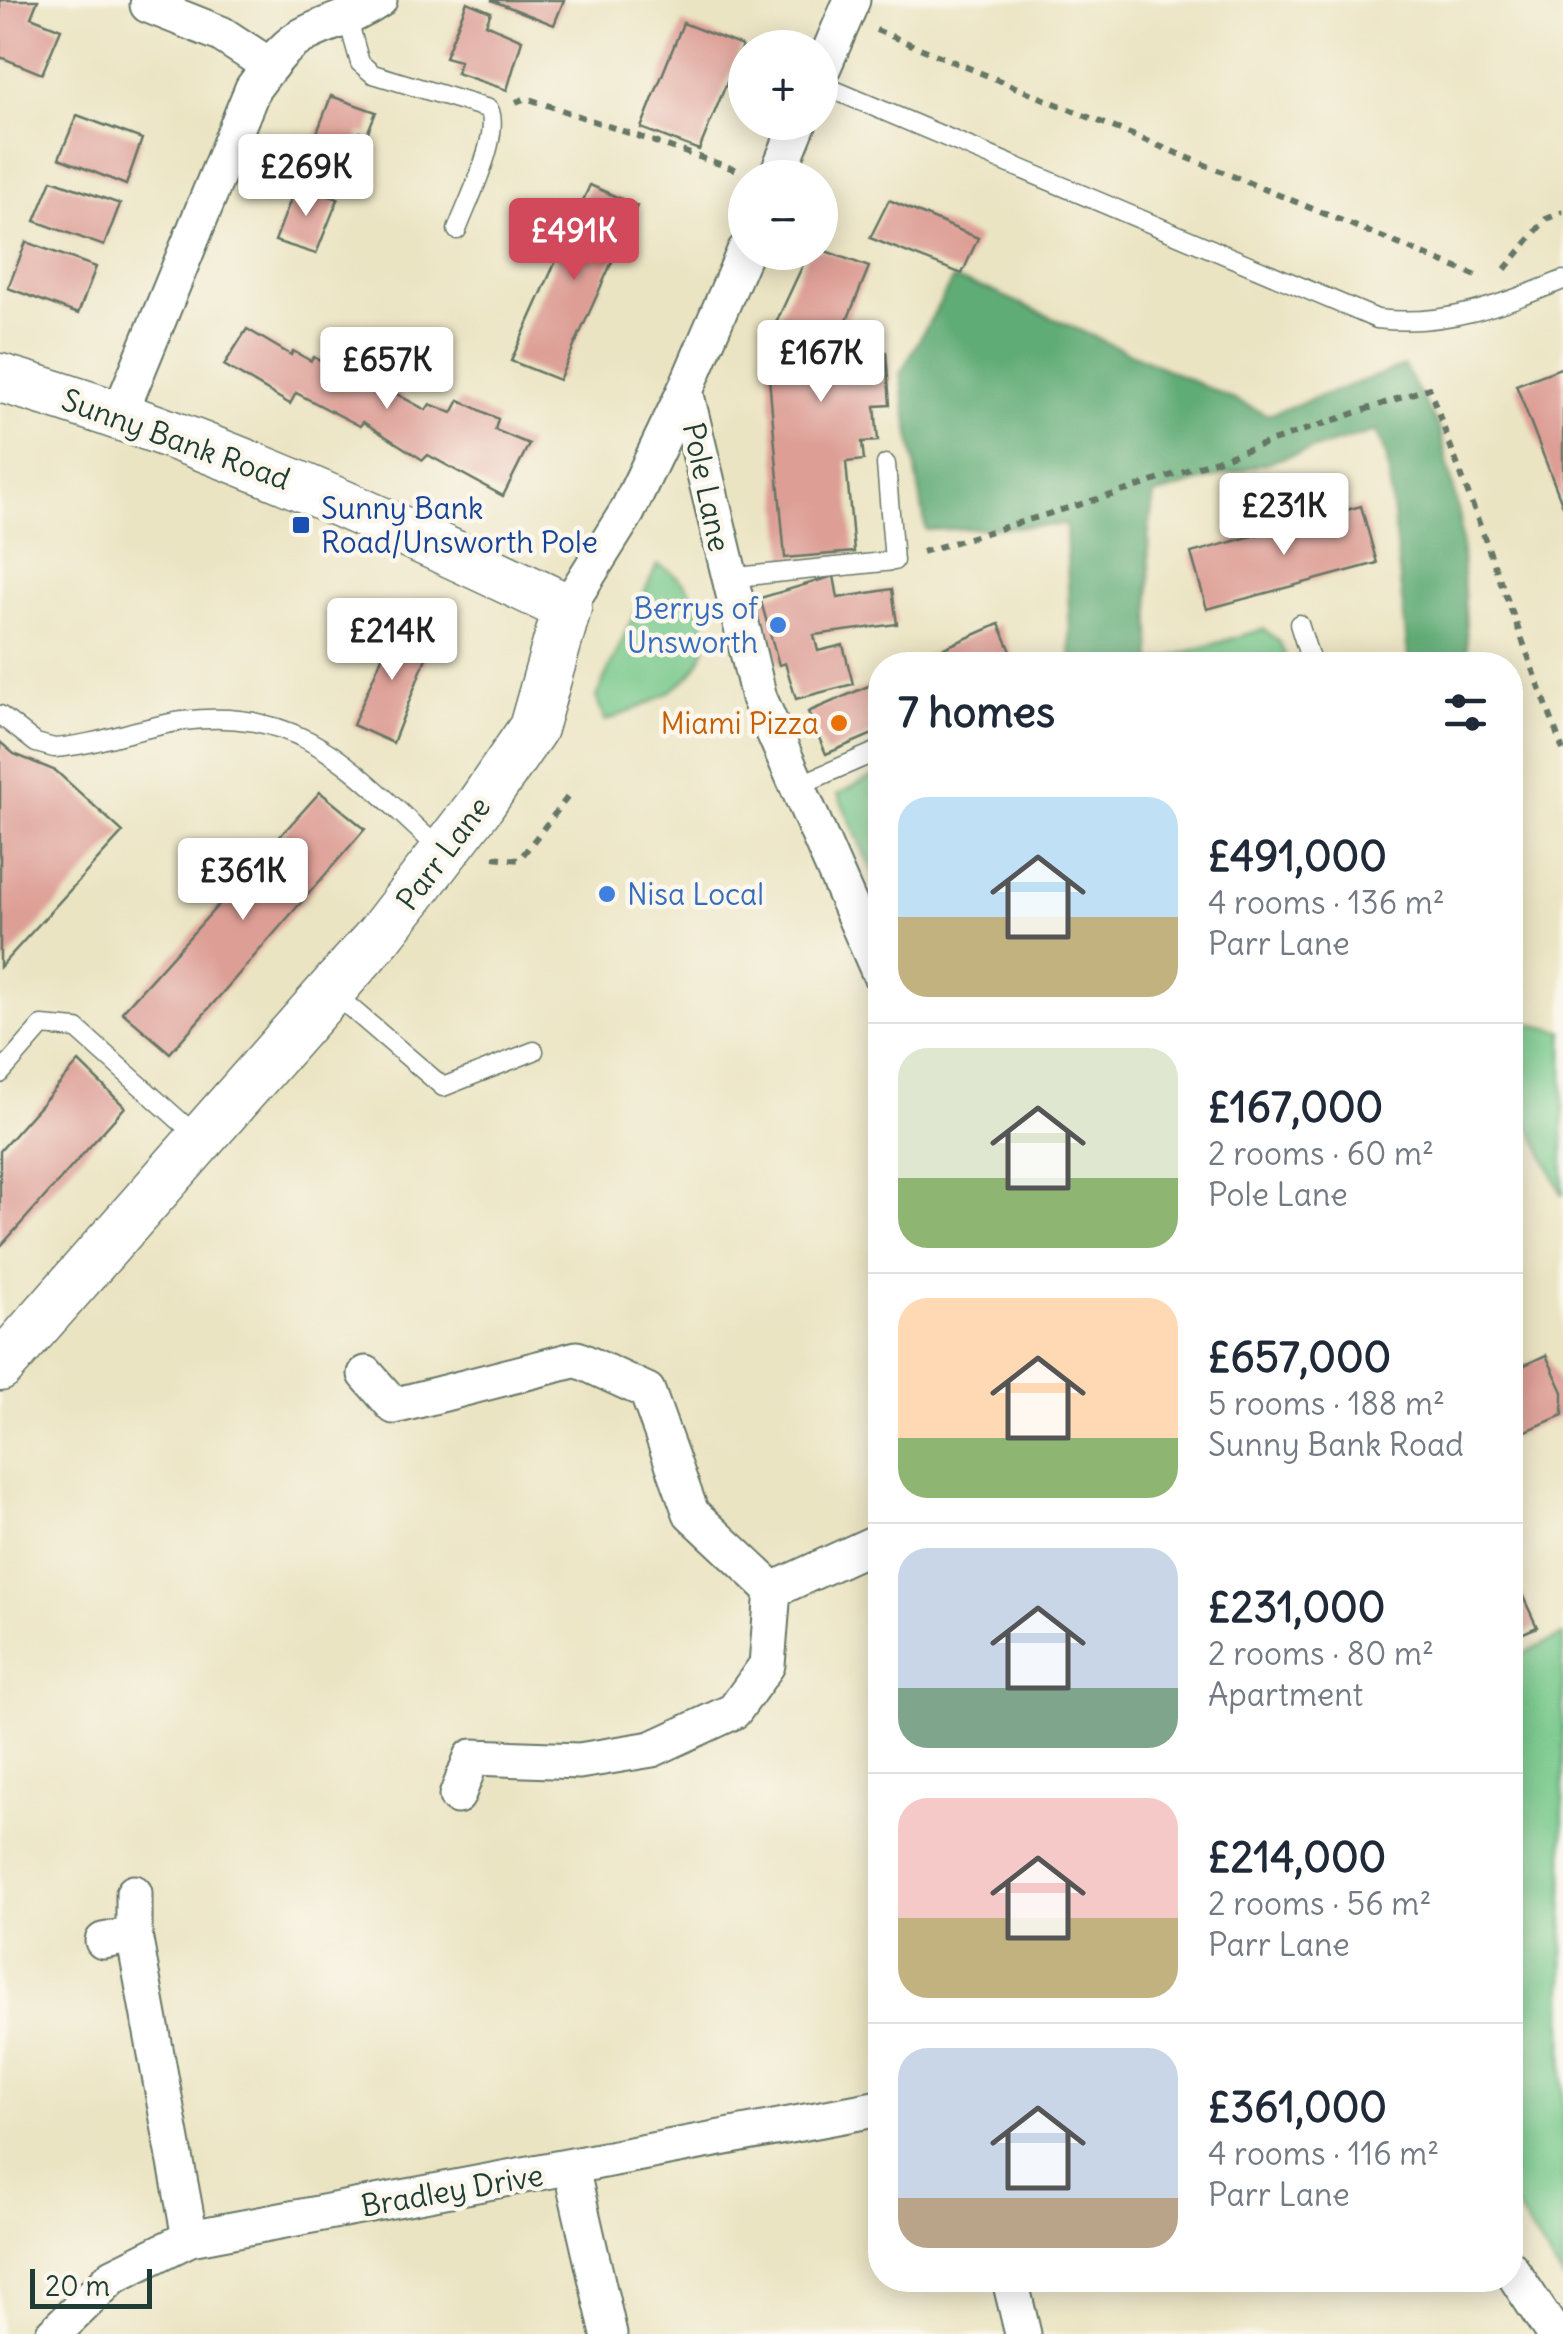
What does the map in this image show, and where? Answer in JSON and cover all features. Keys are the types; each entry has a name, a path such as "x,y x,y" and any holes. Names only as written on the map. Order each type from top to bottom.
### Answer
{"street":[{"path":"120,412 253,88 270,66 308,33 348,20 379,0"},
{"path":"148,6 221,34 270,66"},
{"path":"838,32 848,8"},
{"name":"Parr Lane","path":"0,1367 330,991 444,852 533,728 567,608 627,512 686,391 737,270"},
{"name":"Sunny Bank Road","path":"0,378 120,412 364,510 567,608"},
{"name":"Pole Lane","path":"686,391 727,578 759,698 868,947"},
{"path":"366,1374 394,1406 577,1359 647,1392 691,1513 773,1590"},
{"path":"773,1590 868,1546"},
{"path":"457,1796 472,1757 579,1761 652,1749 734,1711 767,1666 773,1590"},
{"path":"134,1893 118,1938 190,2238"},
{"name":"Bradley Drive","path":"53,2334 113,2276 190,2238 868,2110"},
{"path":"571,2168 609,2334"},
{"path":"1523,2288 1554,2334"},
{"path":"1013,2292 1023,2334"}],"lane":[{"path":"348,20 360,64 374,74 489,108 493,114 490,141 457,230"},
{"path":"838,92 1377,319 1426,322 1460,316 1563,280"},
{"path":"727,578 894,561 886,464"},
{"path":"1299,624 1308,652"},
{"path":"0,714 36,743 54,748 180,721 208,719 291,730 318,742 444,852"},
{"path":"797,786 868,755"},
{"path":"330,991 443,1087 534,1050"},
{"path":"0,1074 42,1026 77,1029 200,1140"}],"path":[{"path":"848,8 1475,278 1487,274"},
{"path":"493,114 526,98 728,168"},
{"path":"1498,271 1509,267 1546,218 1563,212"},
{"path":"894,561 1131,489 1429,388 1563,750"},
{"path":"444,852 520,860 570,794"}],"green space":[{"path":"953,279 990,290 1268,415 1404,366 1440,430 1460,518 1467,652 1408,652 1387,458 1376,431 1154,495 1148,537 1152,652 1071,652 1066,525 926,530 900,374"},
{"path":"657,565 677,577 695,600 705,631 704,651 682,683 645,705 605,721 596,697"},
{"path":"1264,629 1280,643 1284,652 1187,652"},
{"path":"868,779 868,861 838,794"},
{"path":"1523,1023 1563,1031 1563,1196 1523,1111"},
{"path":"1563,1635 1563,2280 1523,2218 1523,1653"}],"building":[{"path":"0,0 38,0 31,17 61,29 42,74 0,57"},
{"path":"491,0 564,0 554,25"},
{"path":"467,2 491,12 486,24 522,40 507,90 456,73 460,61 445,57"},
{"path":"683,23 728,41 728,80 699,150 641,128"},
{"path":"331,96 376,112 367,134 360,132 341,182 304,167"},
{"path":"77,115 142,139 126,185 59,158"},
{"path":"52,180 120,204 104,246 35,221"},
{"path":"297,183 338,199 316,254 275,241"},
{"path":"590,185 637,206 559,380 511,361"},
{"path":"889,200 978,238 962,274 870,238"},
{"path":"26,242 96,267 78,314 8,288"},
{"path":"838,256 869,267 839,340 861,354 886,352 890,405 875,406 878,441 862,442 864,460 846,462 854,552 785,558 766,344 801,270 838,270"},
{"path":"247,329 291,355 293,351 311,361 314,357 359,382 362,379 380,389 380,385 426,410 430,404 452,413 459,400 498,419 495,430 529,444 503,496 428,455 423,460 363,422 360,426 296,393 290,404 224,365"},
{"path":"1563,367 1563,506 1516,385"},
{"path":"1361,506 1377,563 1207,609 1191,553"},
{"path":"834,576 838,598 892,589 897,624 814,635 818,651 843,645 853,684 796,699 785,663 779,665 760,598"},
{"path":"377,622 431,645 393,743 353,725 387,645 370,638"},
{"path":"999,624 1011,652 935,652"},
{"name":"Miami Pizza","path":"868,686 868,736 826,754 808,712"},
{"path":"0,742 14,754 56,771 123,832 0,967"},
{"path":"320,792 365,829 170,1053 122,1012"},
{"path":"79,1062 125,1107 0,1247 0,1151"},
{"path":"1546,1355 1563,1392 1563,1415 1523,1432 1523,1366"},
{"path":"1523,1596 1537,1627 1523,1633"}],"place":[{"name":"Sunny Bank Road/Unsworth Pole","path":"301,525"},
{"name":"Berrys of Unsworth","path":"778,625"},
{"name":"Miami Pizza","path":"839,723"},
{"name":"Nisa Local","path":"607,894"}]}
